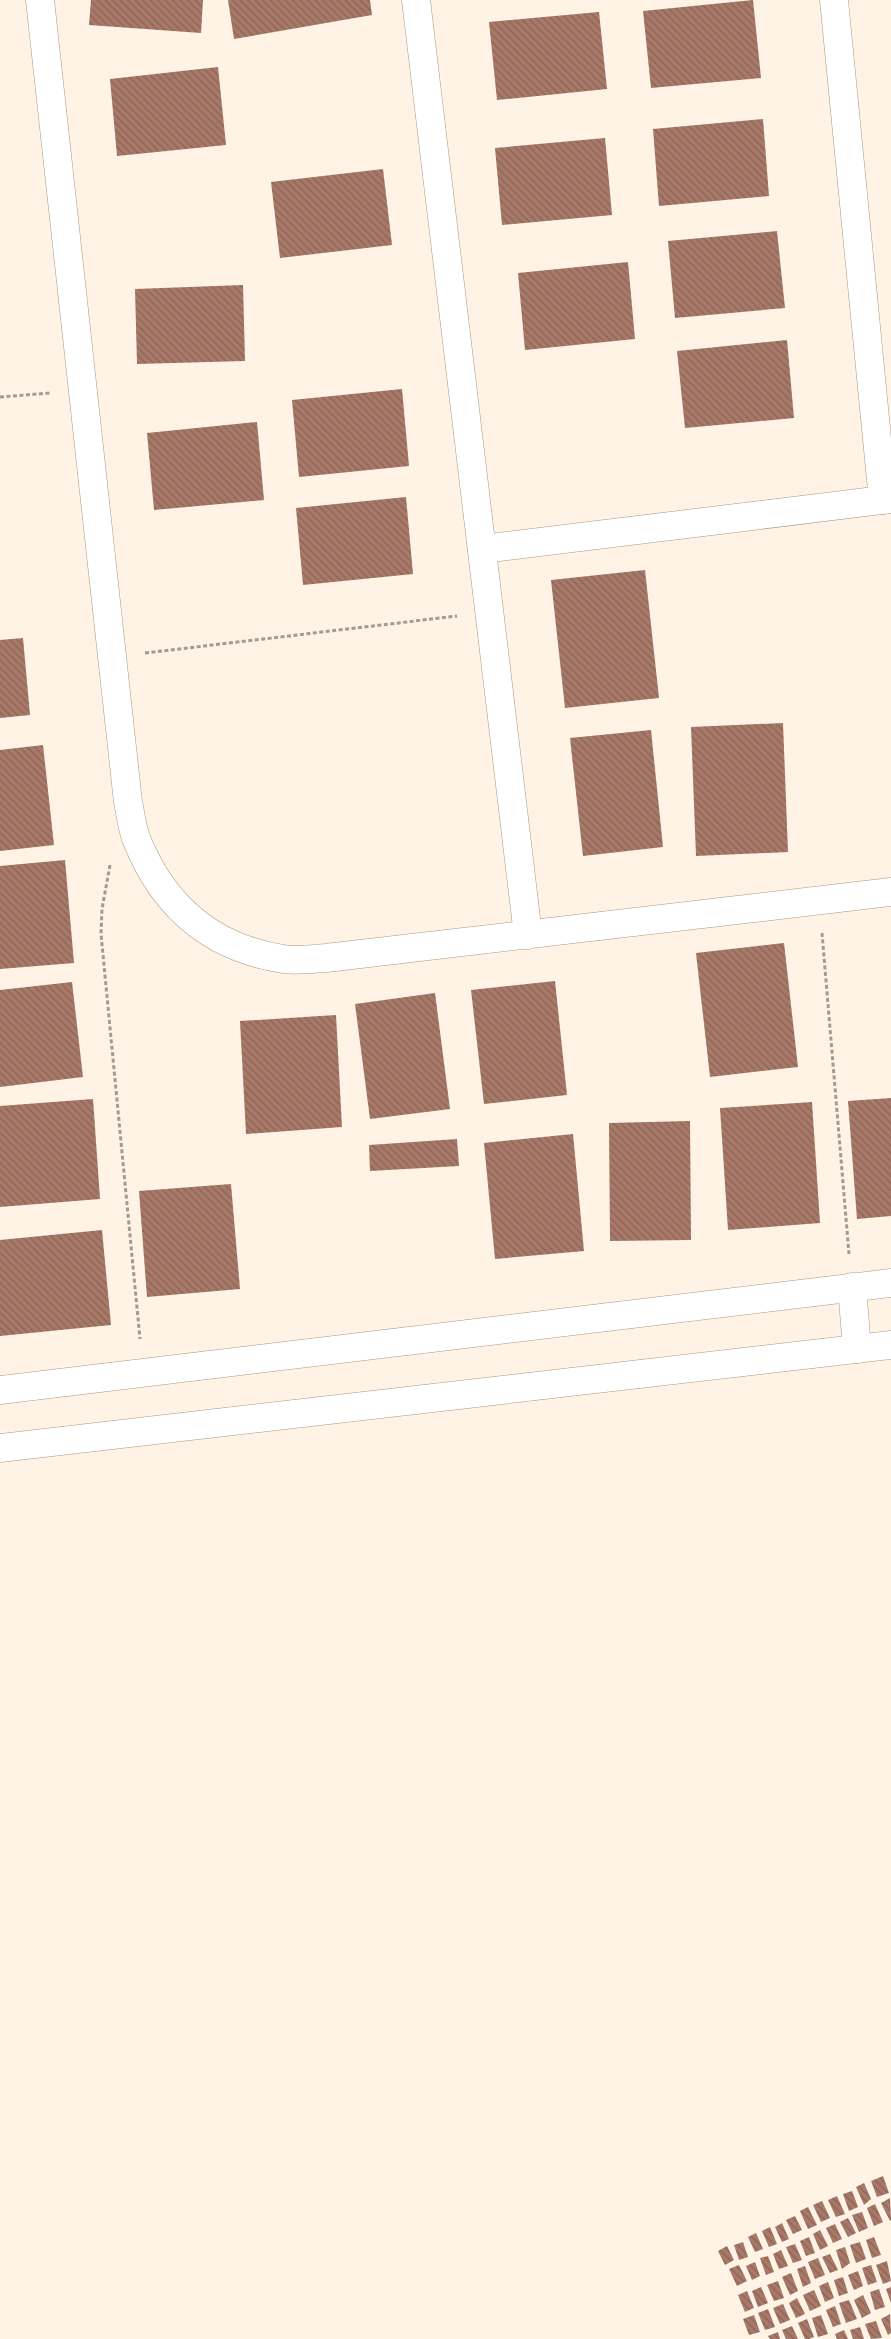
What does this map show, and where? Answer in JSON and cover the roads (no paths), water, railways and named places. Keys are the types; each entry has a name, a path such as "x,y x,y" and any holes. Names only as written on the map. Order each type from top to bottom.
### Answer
{"street":[{"path":"40,0 128,802 137,841 154,878 179,909 210,934 247,951 286,959 326,958 891,892"},
{"path":"416,0 528,935"},
{"path":"482,548 887,499 834,0"},
{"path":"0,1390 891,1283"},
{"path":"852,1287 857,1349"},
{"path":"0,1448 891,1345"}]}
